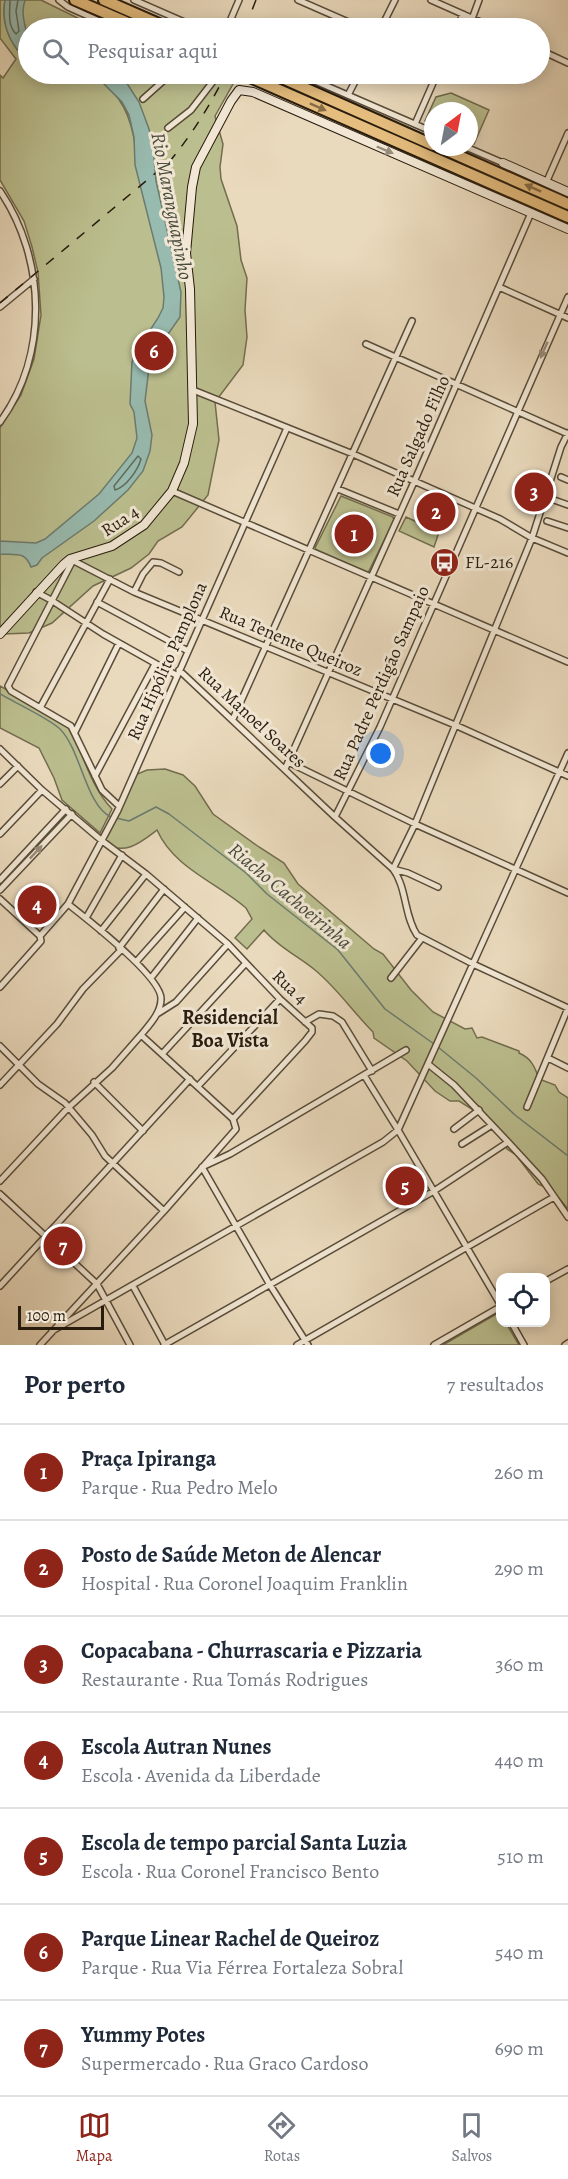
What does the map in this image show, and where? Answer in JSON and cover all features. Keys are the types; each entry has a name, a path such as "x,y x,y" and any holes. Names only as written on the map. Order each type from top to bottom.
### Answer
{"highway":[{"path":"75,0 117,18"},
{"path":"104,0 145,18"},
{"path":"266,84 496,192 568,217"},
{"path":"296,84 424,140"},
{"path":"465,156 500,168 568,204"}],"main road":[{"name":"Rua 4","path":"0,634 55,571 72,560 112,546 133,534 153,517 172,491 184,463 191,438 193,390 190,289 186,254 194,175 200,159 237,93 243,90 253,92 496,192"},
{"path":"500,168 568,192"},
{"path":"496,192 531,213 568,229"}],"street":[{"path":"60,0 68,7 93,18"},
{"path":"134,0 175,18"},
{"path":"231,18 239,0"},
{"path":"298,0 339,18"},
{"path":"386,18 395,0"},
{"path":"431,0 472,18 479,0"},
{"path":"461,18 463,14"},
{"path":"550,55 568,63"},
{"path":"142,99 159,84"},
{"path":"168,128 195,105 210,84"},
{"path":"322,84 424,128"},
{"path":"348,95 353,84"},
{"path":"415,124 433,84"},
{"path":"546,183 568,133"},
{"path":"478,154 500,168"},
{"path":"0,191 19,225 28,252 34,279 36,315 31,357 14,401 0,422"},
{"name":"Rua Salgado Filho","path":"286,766 414,482 531,213"},
{"path":"0,307 34,279"},
{"path":"499,288 568,318"},
{"name":"Rua Padre Perdigão Sampaio","path":"335,817 392,699 568,297"},
{"path":"233,719 412,321"},
{"path":"366,344 568,434 561,447 532,538 415,824 393,869 408,873 438,887"},
{"path":"193,390 353,454 500,519 532,538 568,553"},
{"name":"Rua Hipólito Pamplona","path":"0,987 68,904 118,808 287,428"},
{"path":"561,477 568,480"},
{"path":"338,489 399,514"},
{"path":"172,491 568,662"},
{"path":"554,500 568,505"},
{"path":"547,521 568,528"},
{"path":"72,560 8,683 11,691 67,723 75,732 105,794 118,808"},
{"name":"Rua Tenente Queiroz","path":"72,560 134,592 455,725 568,776"},
{"path":"134,592 153,562 161,563 179,572"},
{"path":"40,708 110,579"},
{"name":"Rua Manoel Soares","path":"36,592 156,664 178,672 286,766 335,817 393,869 399,880 415,932 422,938"},
{"path":"97,602 188,651"},
{"path":"75,732 119,643"},
{"path":"95,776 156,664"},
{"name":"Rua 4","path":"0,749 42,790 228,944 280,999 312,1028 312,1032 234,1121"},
{"path":"52,1331 383,1142 398,1130 568,753"},
{"path":"0,784 18,766"},
{"path":"286,766 349,791 415,824 568,893"},
{"path":"0,834 42,790"},
{"path":"0,880 66,809"},
{"path":"0,890 72,814"},
{"path":"86,918 122,855"},
{"path":"101,932 146,874"},
{"path":"0,1085 57,1024 83,989 120,949 164,889"},
{"path":"0,899 40,936"},
{"path":"68,904 152,978 162,998 158,1014"},
{"path":"136,962 185,907"},
{"path":"152,978 198,918"},
{"path":"391,978 422,938 568,1008 526,1107"},
{"path":"0,1181 68,1108 112,1068 158,1014 176,1002 228,944"},
{"path":"163,1053 246,963"},
{"path":"198,1086 280,999"},
{"path":"305,1022 319,1014 338,1019 347,1029 372,1071"},
{"path":"40,1345 164,1211 234,1131 234,1121 141,1035"},
{"path":"0,1046 18,1065 68,1108 92,1135 101,1151 164,1211"},
{"path":"202,1167 230,1154 406,1050"},
{"path":"548,1058 568,1068"},
{"path":"428,1064 454,1085 479,1110 542,1179 568,1217"},
{"path":"364,1076 496,1297"},
{"path":"0,1286 190,1079"},
{"path":"94,1082 143,1131"},
{"path":"454,1129 479,1110"},
{"path":"462,1144 492,1125"},
{"path":"133,1286 165,1345 434,1191 508,1142"},
{"path":"202,1167 306,1343"},
{"path":"0,1194 97,1284 130,1345"},
{"path":"297,1345 306,1343 554,1197"},
{"path":"550,1279 568,1269"},
{"path":"434,1345 496,1309"},
{"path":"513,1327 524,1345"}],"green space":[{"path":"0,0 5,0 4,18 8,34 18,50 18,84 106,84 124,107 136,150 139,134 112,84 209,84 211,88 214,84 233,84 215,116 223,144 221,179 237,226 241,260 247,278 245,310 247,337 243,365 215,402 219,440 208,495 182,527 158,541 149,554 131,568 93,586 52,623 29,633 3,634 0,633 0,428 21,395 34,359 41,315 38,272 32,247 24,221 0,180 0,75 3,78 16,59 0,38"},
{"path":"15,0 41,0 78,18 20,18"},
{"path":"451,93 471,102 434,102 436,97"},
{"path":"478,105 489,110 478,135"},
{"path":"341,496 393,517 394,520 368,573 317,551 315,548"},
{"path":"406,517 439,532 434,547 399,531"},
{"path":"0,686 66,725 72,732 99,792 112,809 100,833 62,800 39,748 0,728"},
{"path":"165,769 183,775 195,786 213,814 284,863 298,884 374,949 383,954 411,990 433,1012 465,1029 472,1028 477,1038 482,1037 519,1051 532,1063 539,1079 555,1085 559,1092 568,1098 568,1209 553,1191 538,1184 516,1155 507,1149 495,1128 483,1116 459,1101 450,1101 435,1091 407,1061 374,1038 373,1032 331,984 315,970 264,930 247,949 235,938 252,919 246,908 185,865 164,843 157,830 138,843 125,848 111,847 103,843 135,775 147,770"},
{"path":"496,1314 496,1327 508,1327 519,1345 443,1345"}],"water":[{"path":"5,0 25,0 23,18 18,18 18,50 8,34"},
{"name":"Rio Maranguapinho","path":"104,84 127,84 139,102 149,129 156,181 181,292 180,317 159,347 149,368 145,401 152,435 150,451 143,471 128,490 94,521 42,558 37,565 31,567 23,556 0,554 0,541 36,543 45,539 99,494 132,453 137,438 134,412 130,404 132,362 163,308 161,268 135,165 134,137 129,115 122,102"}],"waterway":[{"name":"Riacho Cachoeirinha","path":"0,694 60,729 73,750 95,802 111,817"},
{"name":"Riacho Cachoeirinha","path":"116,818 129,821 156,807 169,814 246,873 267,894 338,950 385,1009 434,1044"},
{"name":"Riacho Cachoeirinha","path":"438,1047 476,1078 515,1115 568,1156"}],"railway":[{"path":"249,18 256,0"},
{"path":"0,303 170,161 201,119 221,84"}],"place":[{"name":"Parque Linear Rachel de Queiroz","path":"154,351"},
{"name":"Copacabana - Churrascaria e Pizzaria","path":"534,492"},
{"name":"Posto de Saúde Meton de Alencar","path":"436,512"},
{"name":"Praça Ipiranga","path":"354,534"},
{"name":"FL-216","path":"444,562"},
{"name":"Escola Autran Nunes","path":"37,905"},
{"name":"Escola de tempo parcial Santa Luzia","path":"405,1186"},
{"name":"Yummy Potes","path":"63,1246"}],"district":[{"name":"Residencial Boa Vista","path":"230,1028"}]}
